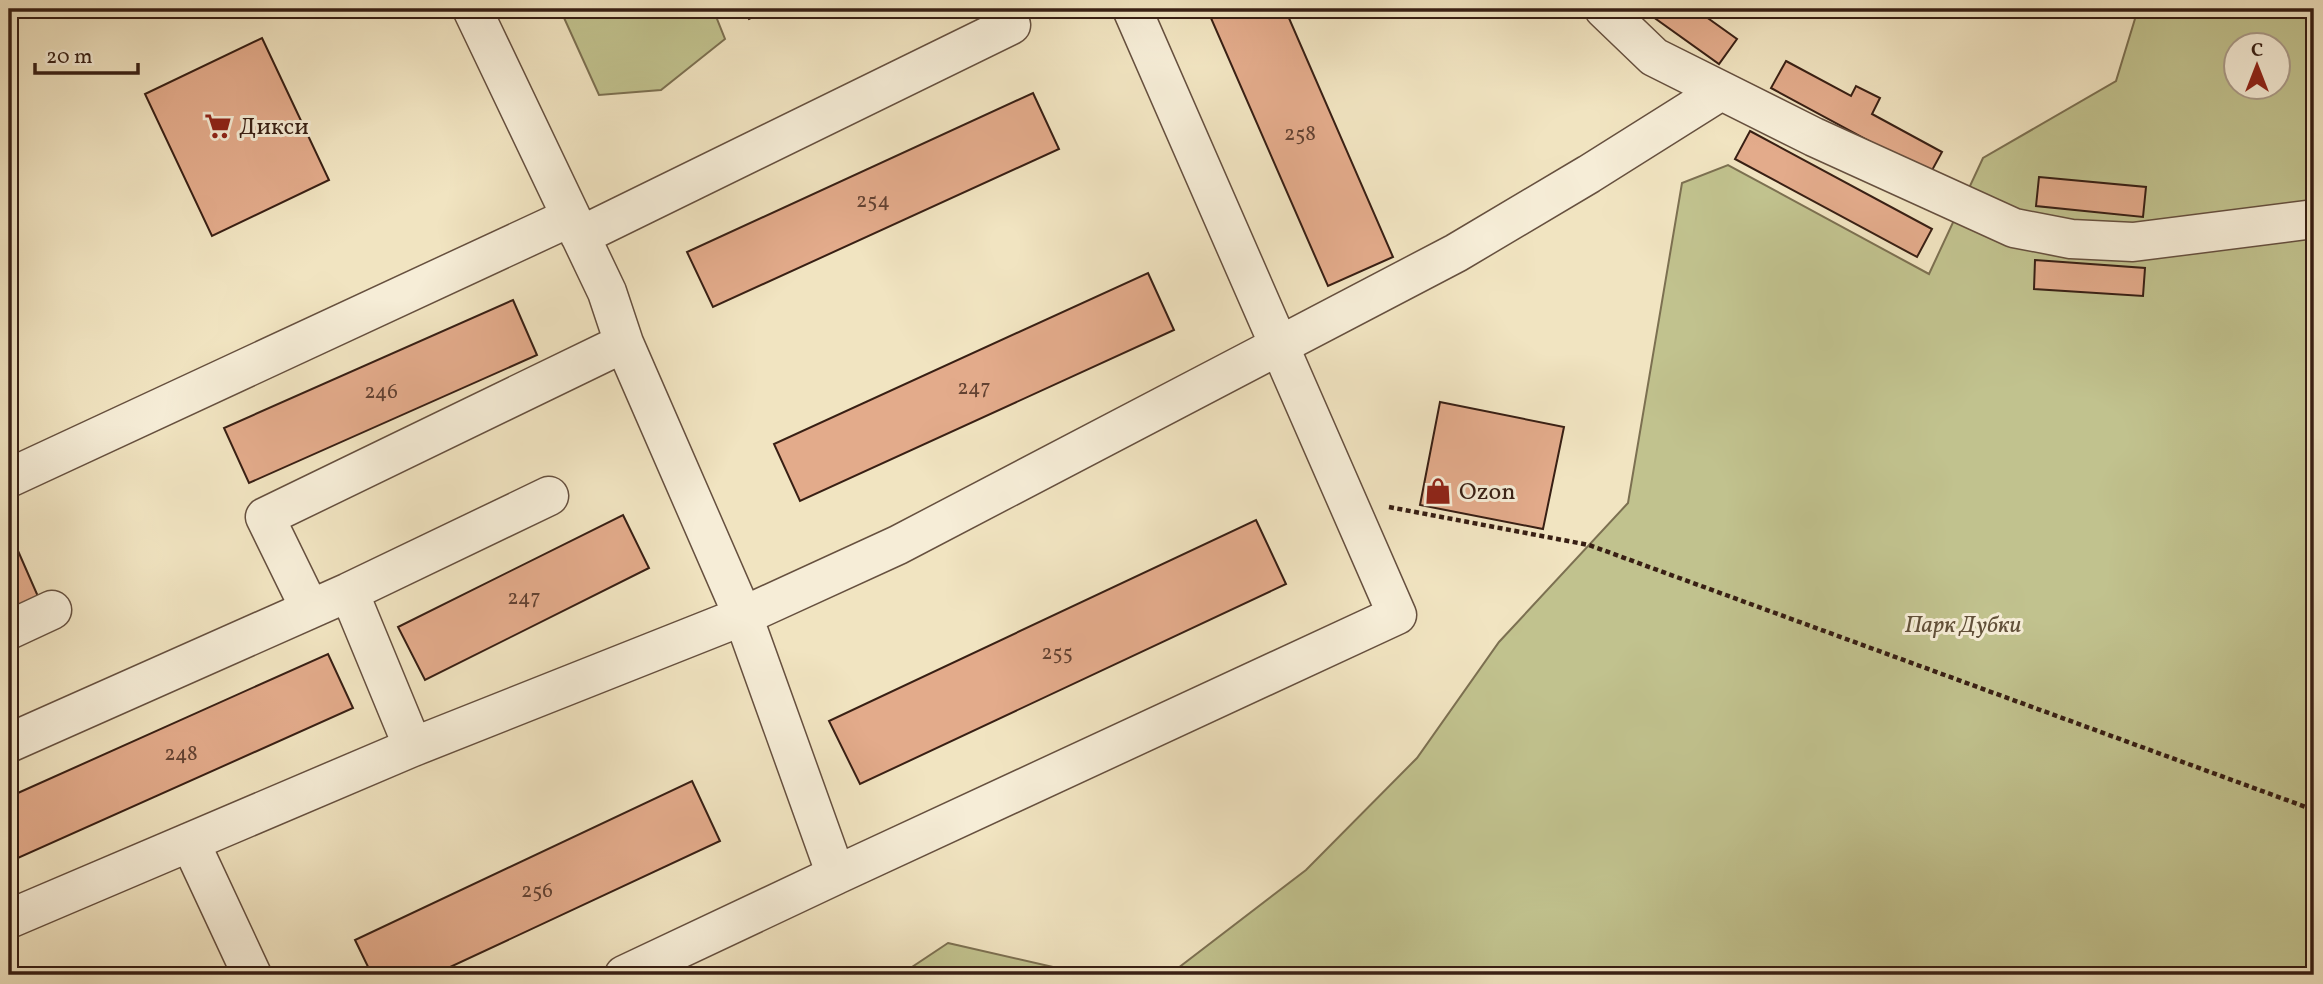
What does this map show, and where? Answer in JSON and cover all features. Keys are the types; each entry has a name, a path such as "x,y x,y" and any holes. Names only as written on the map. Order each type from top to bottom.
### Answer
{"street":[{"path":"472,9 607,292 624,344 743,616 836,875"},
{"path":"624,975 1397,615 1132,9"},
{"path":"1604,9 1654,57 1814,136 2014,228 2071,239 2133,242 2314,219"},
{"path":"9,478 575,227 1011,25"},
{"path":"9,919 413,747 743,616 898,545 1456,253 1721,91"},
{"path":"310,609 265,517 624,344"},
{"path":"9,743 349,592 549,496"},
{"path":"349,592 413,747"},
{"path":"9,630 52,610"},
{"path":"190,842 252,975"}],"path":[{"path":"1346,499 1590,545 2314,810"}],"green space":[{"path":"560,9 713,9 725,39 661,90 599,95"},
{"name":"Парк Дубки","path":"2138,9 2314,9 2314,975 1169,975 1306,870 1417,758 1499,642 1628,503 1682,183 1728,165 1929,274 1983,158 2116,81"},
{"path":"948,943 1088,975 900,975"}],"building":[{"path":"743,9 768,9 749,19"},
{"path":"1207,9 1285,9 1393,257 1328,286"},
{"path":"1642,9 1695,9 1737,39 1719,64"},
{"path":"262,38 329,180 212,236 145,94"},
{"path":"1786,61 1851,96 1856,86 1880,98 1872,114 1942,152 1930,174 1771,88"},
{"path":"1033,93 1059,149 713,307 687,252"},
{"path":"1750,131 1932,229 1917,257 1735,159"},
{"path":"2039,177 2146,187 2143,217 2036,206"},
{"path":"2035,260 2145,268 2143,296 2034,289"},
{"path":"1148,273 1174,330 800,501 774,444"},
{"path":"513,300 537,355 249,483 224,428"},
{"path":"1440,402 1564,427 1543,529 1420,505"},
{"path":"623,515 649,568 425,680 398,627"},
{"path":"1256,520 1286,584 860,784 829,721"},
{"path":"15,544 40,601 9,614 9,547"},
{"path":"328,654 353,708 9,862 9,797"},
{"path":"692,781 720,841 433,975 372,975 355,940"}],"place":[{"name":"Дикси","path":"218,126"},
{"name":"Ozon","path":"1438,491"}]}
